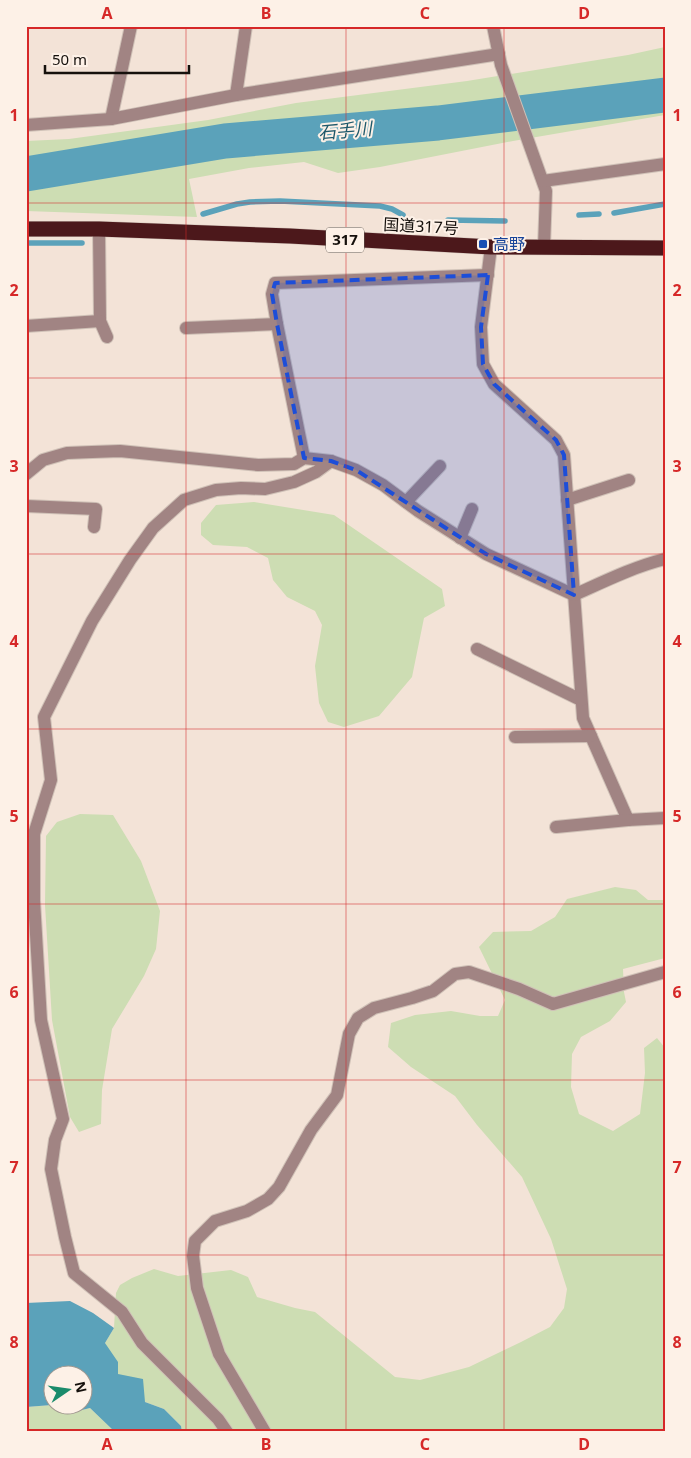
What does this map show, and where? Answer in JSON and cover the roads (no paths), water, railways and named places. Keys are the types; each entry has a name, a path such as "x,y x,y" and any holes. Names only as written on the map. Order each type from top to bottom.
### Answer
{"highway":[{"name":"国道317号","path":"26,229 290,236 491,247 665,248"}],"street":[{"path":"111,119 131,26"},
{"path":"236,95 246,26"},
{"path":"493,26 500,59 546,191 544,247"},
{"path":"26,125 111,119 236,95 500,59"},
{"path":"543,181 665,164"},
{"path":"99,230 100,321 107,337"},
{"path":"491,247 481,327 483,364 494,384 556,440 564,456 582,718 628,820"},
{"path":"304,458 272,294 275,283 488,275"},
{"path":"26,326 100,321"},
{"path":"186,328 277,324"},
{"path":"26,474 42,460 67,453 120,451 258,466 294,464 304,458 331,461 356,470 383,485 486,554 574,595 627,571 665,558"},
{"path":"227,1432 218,1419 142,1342 122,1312 74,1273 51,1169 55,1140 63,1119 41,1020 34,900 34,834 51,780 44,717 92,620 130,560 153,528 184,500 216,490 265,489 294,482 316,472 331,461"},
{"path":"406,502 440,466"},
{"path":"567,500 629,480"},
{"path":"26,506 96,510 94,527"},
{"path":"460,538 472,509"},
{"path":"477,649 581,700"},
{"path":"515,737 591,736"},
{"path":"556,827 665,818"},
{"path":"266,1432 219,1354 197,1288 193,1256 195,1241 215,1221 247,1211 268,1199 279,1187 311,1130 337,1095 350,1034 358,1018 374,1008 433,992 455,974 470,972 519,989 553,1004 665,972"}],"water":[{"path":"70,1301 93,1313 114,1328 105,1343 118,1362 118,1374 143,1379 145,1402 164,1409 181,1426 182,1432 115,1432 92,1410 92,1366 42,1366 42,1406 26,1407 26,1303"}],"waterway":[{"name":"石手川","path":"26,174 225,141 438,123 665,95"},
{"path":"203,214 237,204 280,201 380,206 392,209 403,215"},
{"path":"614,213 665,204"},
{"path":"579,215 599,214"},
{"path":"448,220 505,221"},
{"path":"26,243 82,243"}],"place":[{"name":"高野","path":"483,244"}]}
